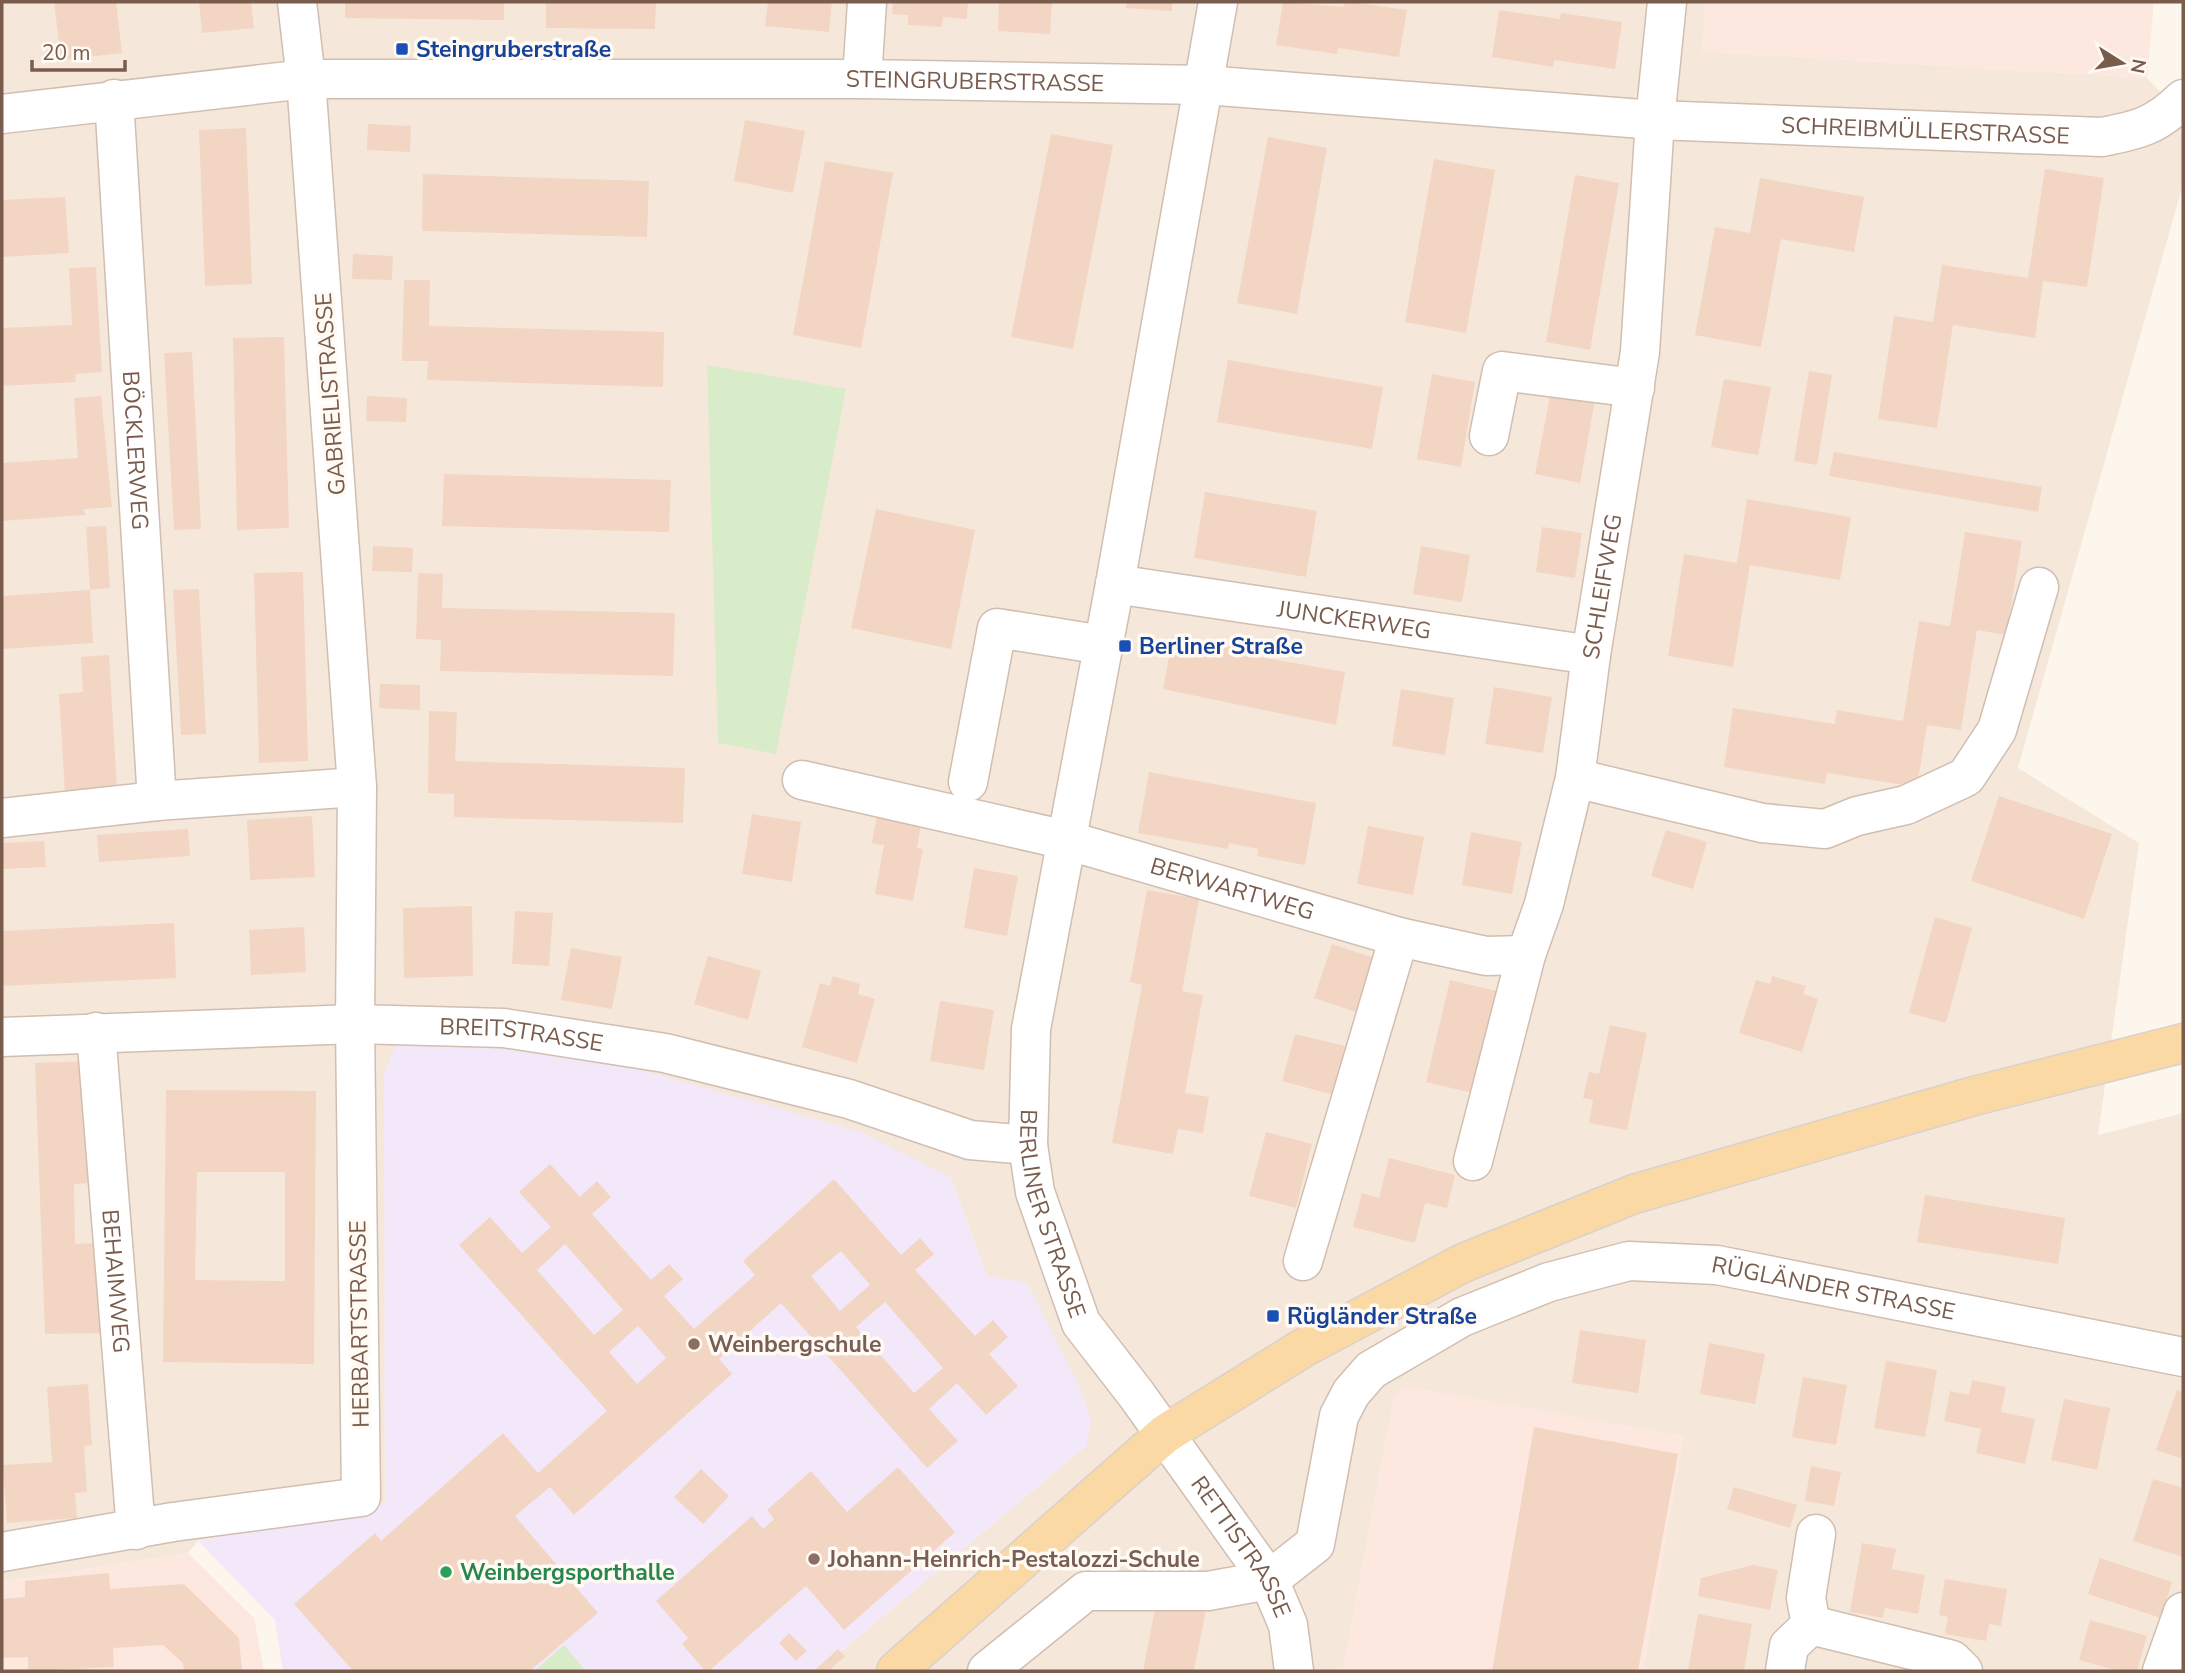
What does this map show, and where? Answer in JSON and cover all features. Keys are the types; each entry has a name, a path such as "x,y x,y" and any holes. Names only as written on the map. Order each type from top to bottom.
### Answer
{"main road":[{"path":"897,1671 1165,1434 1303,1348 1462,1264 1634,1194 1974,1096 2183,1044"}],"street":[{"name":"GABRIELISTRASSE","path":"297,2 306,79 357,787"},
{"path":"862,79 867,2"},
{"name":"BERLINER STRASSE","path":"1165,1434 1081,1323 1035,1192 1028,1145 1031,1029 1115,584 1218,2"},
{"name":"SCHLEIFWEG","path":"1473,1161 1526,955 1545,904 1575,778 1591,655 1635,388 1655,120 1667,2"},
{"name":"STEINGRUBERSTRASSE","path":"2,114 306,79 862,79 1205,85 1655,120"},
{"name":"BÖCKLERWEG","path":"114,99 157,801"},
{"name":"SCHREIBMÜLLERSTRASSE","path":"1655,120 2102,137 2140,129 2163,119 2183,99"},
{"path":"2,108 2,114"},
{"path":"1489,436 1502,371 1635,388"},
{"name":"JUNCKERWEG","path":"1115,584 1591,655"},
{"path":"1575,778 1762,823 1825,830 1857,816 1906,806 1966,777 1997,730 2039,587"},
{"path":"968,782 997,628 1103,645"},
{"path":"802,780 1066,840"},
{"path":"2,818 157,801 357,787"},
{"name":"HERBARTSTRASSE","path":"2,1552 361,1497 355,1024 357,787"},
{"name":"BERWARTWEG","path":"1066,840 1399,937 1486,956 1526,955"},
{"path":"1303,1261 1399,937"},
{"name":"BREITSTRASSE","path":"2,1037 355,1024 504,1028 665,1053 849,1099 970,1140 1028,1145"},
{"name":"BEHAIMWEG","path":"96,1032 136,1530"},
{"name":"RÜGLÄNDER STRASSE","path":"1269,1580 1315,1544 1339,1416 1351,1393 1371,1370 1462,1317 1549,1282 1629,1261 1717,1265 2183,1357"},
{"name":"RETTISTRASSE","path":"1165,1434 1269,1580 1288,1625 1294,1671"},
{"path":"1811,1625 1806,1598 1816,1534"},
{"path":"986,1671 1086,1591 1208,1591 1269,1580"},
{"path":"2162,1671 2183,1612"},
{"path":"1784,1671 1789,1646 1811,1625"},
{"path":"1811,1625 1952,1660 1963,1671"}],"shaded area":[{"path":"2,2 1706,2 1702,51 2147,78 2183,116 2183,184 2018,768 2139,843 2098,1135 2183,1113 2183,1671 1643,1671 1683,1436 1394,1397 1343,1671 818,1671 1087,1445 987,1276 951,1178 384,1073 385,1503 198,1541 188,1553 2,1582"},
{"path":"1706,2 2154,2 2147,78 1702,51"},
{"path":"415,1041 602,1059 861,1132 951,1178 987,1276 1027,1283 1080,1387 1091,1420 1087,1445 818,1671 283,1671 275,1620 198,1541 385,1503 384,1073 396,1046"},
{"path":"1404,1386 1684,1436 1643,1671 1343,1671 1394,1397"},
{"path":"188,1553 254,1618 264,1671 2,1671 2,1582"}],"green space":[{"path":"707,365 846,389 776,754 718,743"},
{"path":"564,1645 586,1671 534,1671"}],"building":[{"path":"54,2 116,2 122,53 61,60"},
{"path":"199,2 251,2 254,28 202,33"},
{"path":"345,2 504,2 504,20 345,18"},
{"path":"546,2 656,2 655,29 546,28"},
{"path":"768,2 832,2 829,32 765,26"},
{"path":"893,2 968,2 967,19 943,17 942,27 908,25 908,15 892,14"},
{"path":"999,2 1052,2 1050,34 998,31"},
{"path":"1126,2 1172,2 1172,11 1126,8"},
{"path":"1283,2 1344,7 1345,2 1351,2 1407,10 1399,57 1338,48 1337,54 1276,45"},
{"path":"1499,10 1560,19 1561,13 1622,22 1615,69 1554,60 1553,67 1492,57"},
{"path":"745,120 805,131 793,193 734,181"},
{"path":"368,124 411,126 410,152 367,150"},
{"path":"246,128 252,284 205,286 199,130"},
{"path":"1051,134 1113,145 1073,349 1011,337"},
{"path":"1268,137 1327,148 1297,314 1237,303"},
{"path":"1434,159 1495,170 1466,333 1405,322"},
{"path":"825,161 893,173 861,348 793,335"},
{"path":"2045,169 2104,178 2087,287 2043,281 2035,338 1953,325 1937,428 1878,419 1894,316 1933,322 1942,265 2028,278"},
{"path":"423,174 649,181 647,237 422,231"},
{"path":"1575,175 1619,183 1590,350 1546,342"},
{"path":"1760,178 1864,197 1854,252 1781,239 1761,347 1695,335 1715,227 1750,233"},
{"path":"65,197 69,253 2,257 2,200"},
{"path":"353,254 393,256 392,280 352,279"},
{"path":"96,267 102,372 75,374 76,382 2,386 2,328 72,325 69,268"},
{"path":"404,280 430,280 429,326 664,332 663,387 427,380 428,361 402,361"},
{"path":"284,337 289,528 237,530 233,338"},
{"path":"192,352 201,529 174,530 164,353"},
{"path":"1228,360 1383,387 1372,449 1217,422"},
{"path":"1809,371 1832,375 1817,465 1794,461"},
{"path":"1432,374 1475,382 1461,467 1417,459"},
{"path":"1724,379 1771,387 1758,455 1711,447"},
{"path":"1551,391 1595,400 1580,483 1535,474"},
{"path":"101,396 112,507 84,509 85,515 2,521 2,463 78,458 74,398"},
{"path":"367,396 407,398 406,422 366,421"},
{"path":"1834,452 2042,487 2038,512 1829,476"},
{"path":"444,474 671,480 669,532 442,526"},
{"path":"1205,492 1317,511 1306,577 1194,558"},
{"path":"1747,499 1851,517 1840,580 1750,565 1733,667 1668,656 1684,554 1737,563"},
{"path":"876,509 975,530 951,649 851,628"},
{"path":"106,526 110,588 90,590 86,527"},
{"path":"1542,527 1582,533 1575,578 1536,572"},
{"path":"1965,532 2022,541 2006,635 1977,630 1961,730 1927,725 1917,787 1827,773 1825,784 1724,767 1733,708 1835,724 1837,710 1903,721 1919,621 1950,626"},
{"path":"373,546 413,548 412,572 372,571"},
{"path":"1421,546 1470,555 1462,602 1413,594"},
{"path":"303,572 308,761 259,763 254,573"},
{"path":"418,573 443,574 442,608 675,613 673,676 440,671 441,640 416,639"},
{"path":"199,589 206,734 181,735 173,590"},
{"path":"90,590 93,643 2,649 2,596"},
{"path":"1173,636 1261,652 1260,657 1345,672 1336,725 1163,689"},
{"path":"109,655 117,790 65,793 59,694 83,692 81,657"},
{"path":"380,684 420,685 420,710 379,708"},
{"path":"1494,687 1552,697 1543,753 1485,744"},
{"path":"1401,689 1454,698 1445,755 1392,746"},
{"path":"429,711 457,712 455,761 685,768 683,823 454,817 454,794 428,793"},
{"path":"1149,772 1316,803 1305,865 1257,856 1258,849 1229,843 1228,849 1138,833"},
{"path":"1999,796 2112,834 2084,919 1971,881"},
{"path":"752,814 801,822 792,882 742,874"},
{"path":"877,815 921,824 917,848 923,849 913,901 875,894 884,845 872,843"},
{"path":"312,816 315,877 250,880 247,820"},
{"path":"1368,826 1424,837 1413,895 1357,884"},
{"path":"188,829 190,856 99,862 97,835"},
{"path":"1666,830 1707,842 1693,889 1651,876"},
{"path":"1471,832 1522,842 1512,894 1462,885"},
{"path":"44,841 46,867 2,869 2,843"},
{"path":"974,868 1018,876 1007,936 964,928"},
{"path":"1147,890 1199,899 1182,991 1203,995 1185,1093 1209,1097 1203,1133 1178,1129 1173,1154 1112,1143 1142,985 1130,982"},
{"path":"472,906 473,976 404,978 403,908"},
{"path":"515,911 553,913 549,966 512,964"},
{"path":"1935,917 1972,928 1946,1023 1909,1013"},
{"path":"174,923 176,978 2,986 2,931"},
{"path":"304,927 306,972 251,975 249,930"},
{"path":"1332,944 1377,959 1359,1013 1314,998"},
{"path":"571,948 622,957 612,1009 561,1000"},
{"path":"708,956 761,971 748,1020 694,1004"},
{"path":"833,976 860,984 858,994 875,999 857,1063 802,1047 820,983 830,986"},
{"path":"1772,976 1806,986 1803,994 1818,999 1802,1052 1739,1033 1756,980 1770,984"},
{"path":"1450,980 1505,993 1481,1095 1426,1082"},
{"path":"940,1001 994,1010 984,1070 930,1061"},
{"path":"1610,1025 1647,1033 1627,1130 1589,1123 1593,1100 1583,1098 1589,1072 1599,1074"},
{"path":"1295,1034 1345,1046 1334,1095 1282,1081"},
{"path":"88,1061 93,1183 74,1184 75,1244 99,1243 102,1333 45,1334 35,1063"},
{"path":"166,1090 316,1091 314,1364 163,1362","holes":["197,1172 285,1172 285,1281 195,1280"]},
{"path":"1266,1132 1312,1144 1296,1208 1249,1196"},
{"path":"1389,1158 1455,1175 1447,1208 1425,1203 1415,1243 1353,1227 1362,1193 1379,1198"},
{"name":"Weinbergschule","path":"550,1164 580,1197 597,1181 611,1197 592,1214 651,1280 669,1264 683,1279 664,1296 694,1329 755,1275 743,1261 834,1179 901,1255 920,1238 934,1254 915,1270 975,1336 993,1320 1008,1337 989,1354 1018,1386 986,1415 957,1383 929,1409 958,1441 927,1468 781,1303 719,1359 732,1374 574,1515 550,1487 515,1516 598,1613 530,1671 353,1671 294,1604 375,1533 381,1541 503,1433 538,1473 607,1411 459,1245 490,1217 522,1253 551,1227 519,1192","holes":["565,1244 623,1310 594,1335 537,1270","841,1251 870,1285 840,1311 811,1276","885,1302 943,1368 914,1393 856,1327","638,1326 666,1358 637,1384 609,1352"]},
{"path":"1925,1195 2065,1218 2058,1264 1917,1242"},
{"path":"1580,1330 1646,1340 1638,1393 1572,1383"},
{"path":"1709,1343 1765,1354 1755,1404 1700,1394"},
{"path":"1886,1361 1937,1370 1925,1437 1874,1428"},
{"path":"1803,1377 1847,1385 1836,1445 1792,1437"},
{"path":"1972,1380 2006,1387 2001,1412 2035,1419 2025,1464 1976,1453 1981,1429 1944,1421 1950,1391 1969,1395"},
{"path":"88,1384 92,1445 84,1446 87,1492 75,1493 77,1518 7,1523 3,1465 52,1462 47,1387"},
{"path":"2177,1390 2183,1392 2183,1459 2156,1450"},
{"path":"2064,1399 2110,1408 2097,1470 2051,1460"},
{"path":"1534,1427 1678,1454 1638,1671 1492,1671"},
{"path":"1811,1466 1841,1472 1834,1506 1805,1501"},
{"name":"Johann-Heinrich-Pestalozzi-Schule","path":"898,1467 955,1532 844,1630 806,1586 709,1671 705,1671 682,1644 688,1638 656,1601 752,1516 763,1529 774,1519 767,1510 811,1471 847,1512"},
{"path":"701,1469 729,1496 703,1524 674,1497"},
{"path":"2153,1479 2183,1488 2183,1557 2133,1541"},
{"path":"1734,1487 1797,1505 1790,1528 1727,1509"},
{"path":"1862,1543 1896,1549 1892,1569 1925,1575 1918,1614 1885,1608 1883,1618 1850,1612"},
{"path":"2100,1558 2172,1582 2161,1618 2088,1594"},
{"path":"1753,1565 1778,1570 1770,1610 1698,1596 1701,1578"},
{"path":"109,1573 110,1589 184,1584 239,1638 242,1671 184,1671 183,1663 163,1645 113,1648 114,1667 28,1671 28,1657 2,1658 2,1599 25,1597 25,1581"},
{"path":"1945,1579 2007,1589 2001,1626 1989,1624 1986,1641 1945,1634 1948,1617 1939,1615"},
{"path":"1157,1599 1206,1609 1194,1671 1143,1671"},
{"path":"1698,1614 1752,1624 1744,1671 1688,1671"},
{"path":"2090,1620 2147,1636 2137,1671 2119,1671 2079,1660"},
{"path":"789,1633 807,1651 796,1661 779,1643"},
{"path":"838,1649 845,1656 829,1671 816,1669"}],"place":[{"name":"Steingruberstraße","path":"402,49"},
{"name":"Berliner Straße","path":"1125,646"},
{"name":"Rügländer Straße","path":"1273,1316"},
{"name":"Weinbergschule","path":"694,1344"},
{"name":"Johann-Heinrich-Pestalozzi-Schule","path":"814,1559"},
{"name":"Weinbergsporthalle","path":"446,1572"}]}
